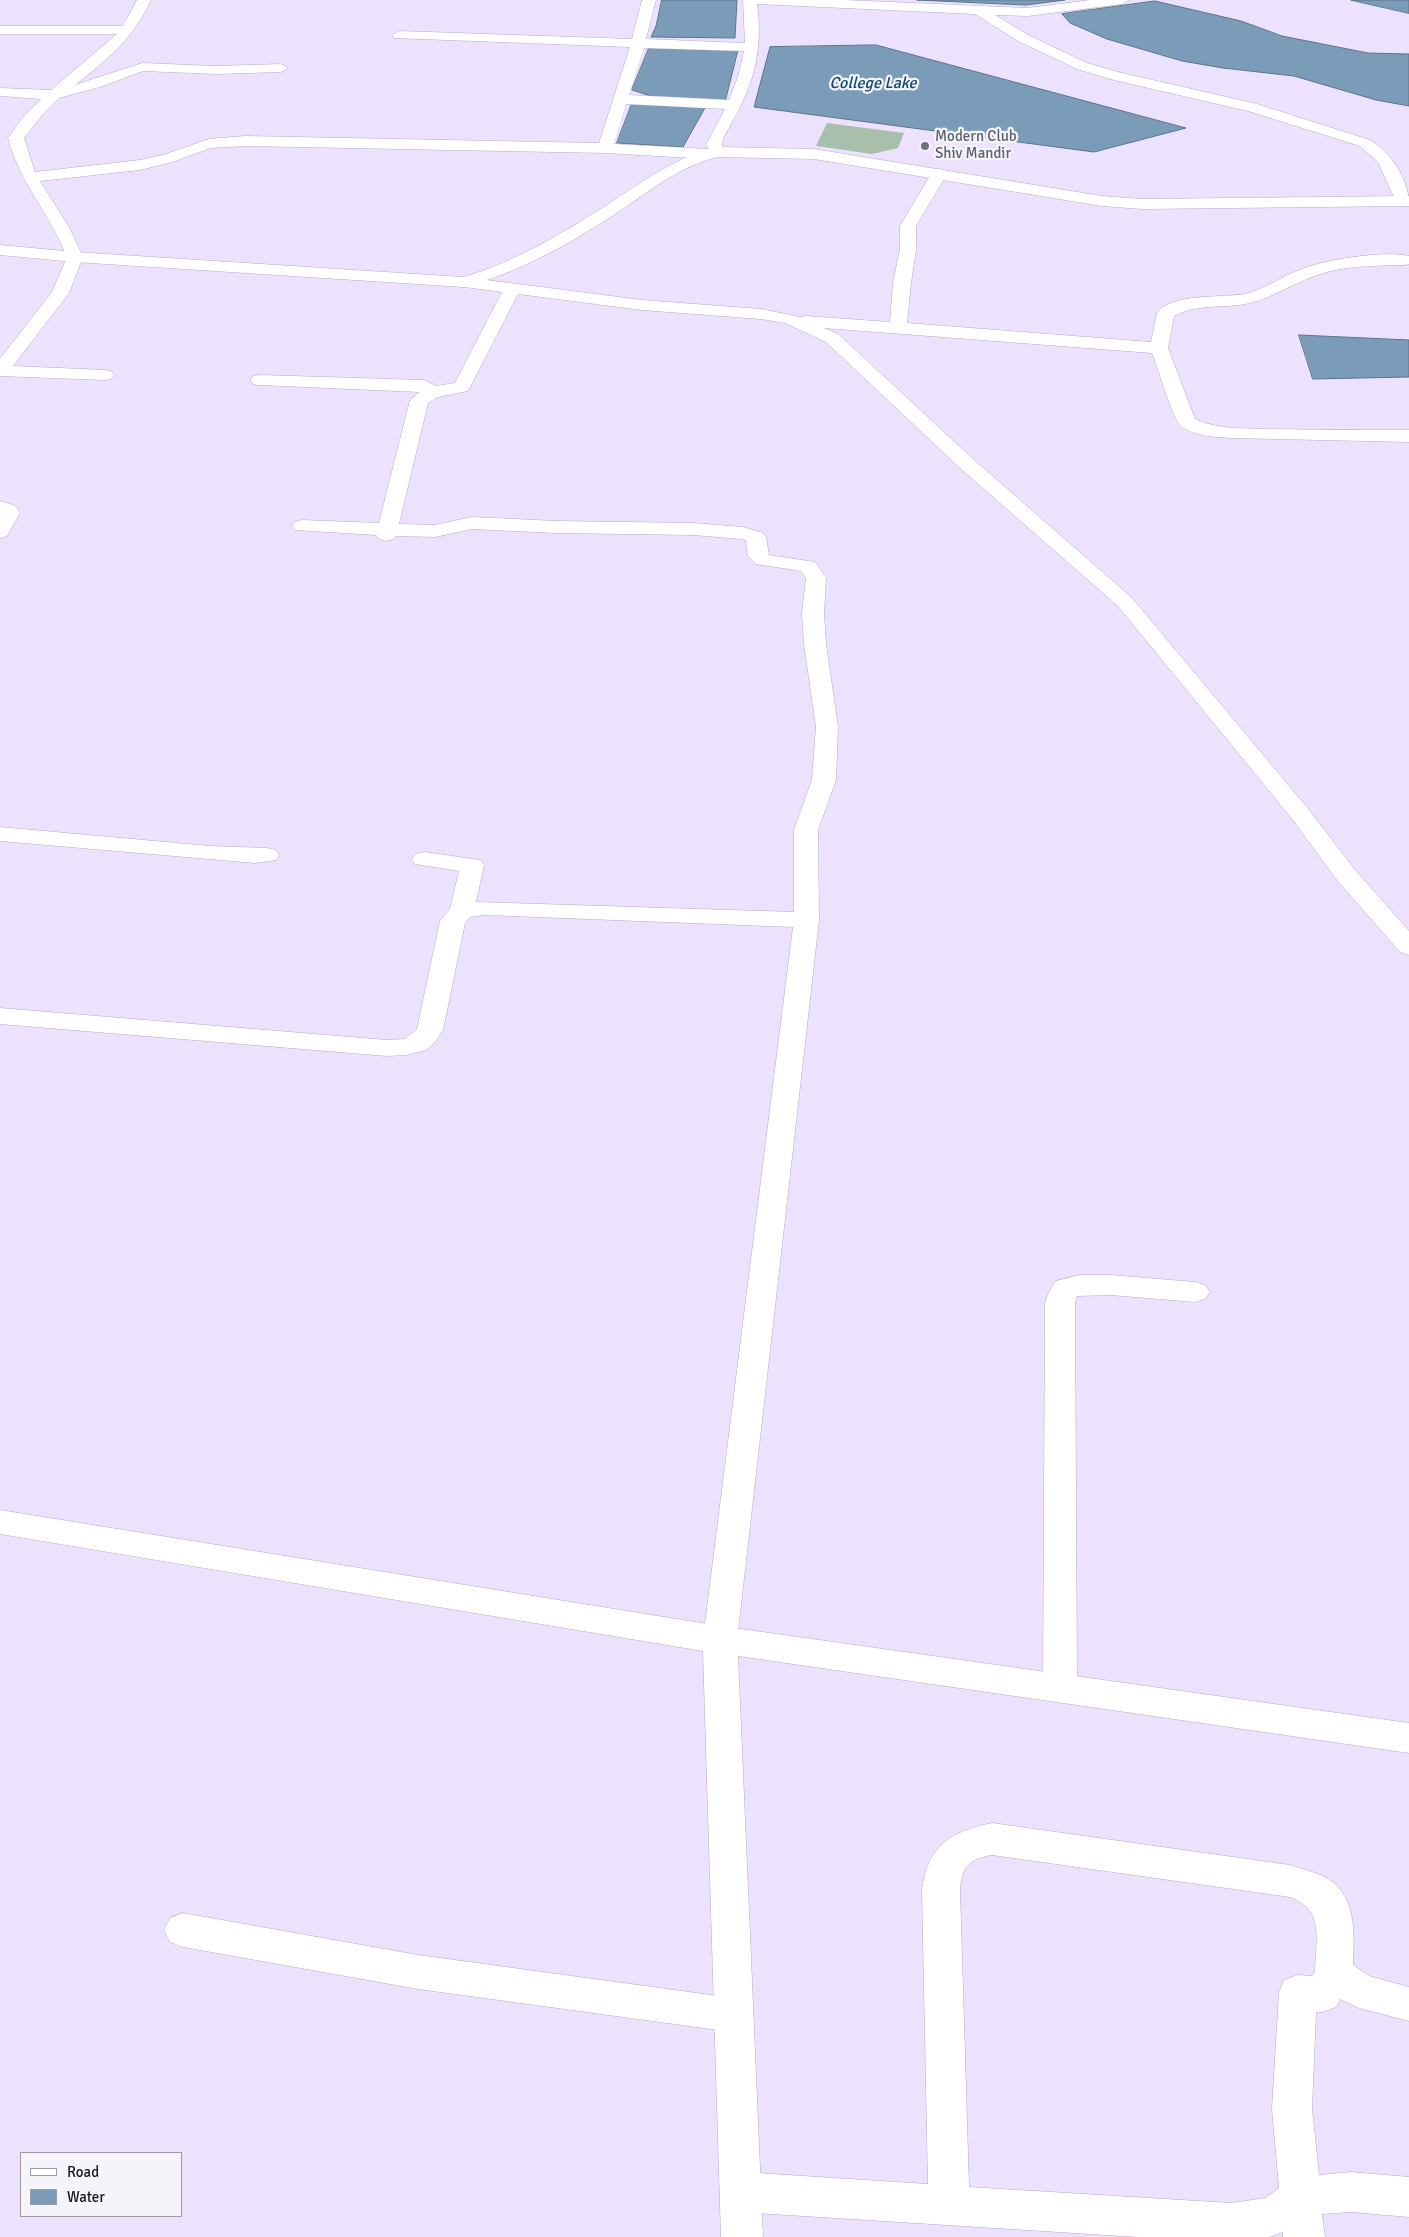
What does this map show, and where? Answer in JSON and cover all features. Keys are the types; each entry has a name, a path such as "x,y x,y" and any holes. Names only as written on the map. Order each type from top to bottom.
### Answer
{"street":[{"path":"0,371 60,293 75,257 62,227 30,177 18,150 16,138 22,127 54,95 118,42 144,0"},
{"path":"605,148 644,25 649,0"},
{"path":"713,153 716,138 734,105 748,69 755,29 750,0 1043,11 1122,0"},
{"path":"30,177 140,165 167,159 209,144 245,141 814,154 1102,201 1142,204 1406,201 1384,156 1377,148 1252,107 1114,76 1082,66 1022,38 978,10"},
{"path":"624,24 644,25"},
{"path":"0,30 127,30"},
{"path":"399,35 752,47"},
{"path":"0,92 54,95 95,84 142,67 216,70 281,68"},
{"path":"621,100 734,105"},
{"path":"463,282 482,277 531,255 584,227 677,167 713,153"},
{"path":"898,328 902,282 908,249 908,226 939,174"},
{"path":"0,250 75,257 463,282 512,290 550,292 642,305 898,328 1158,348"},
{"path":"1408,260 1327,266 1256,296 1232,301 1189,305 1171,310 1166,313 1158,348 1187,422 1196,427 1211,431 1298,436 1409,436"},
{"path":"387,532 419,400 433,392 462,387 512,290"},
{"path":"790,319 832,338 967,464 1125,602 1294,807 1346,875 1409,947"},
{"path":"0,371 105,375"},
{"path":"259,380 424,386 433,392"},
{"path":"0,507 9,510 10,513 0,532"},
{"path":"302,526 387,532 435,531 472,523 743,532 756,537 758,556 763,560 808,566 816,578 813,614 815,644 827,727 824,780 806,830 806,920 720,1640 742,2237"},
{"path":"0,834 210,853 267,855"},
{"path":"0,1016 387,1048 418,1045 430,1030 453,921 462,911 472,865 424,859"},
{"path":"462,911 484,908 806,920"},
{"path":"1060,1688 1060,1303 1062,1293 1067,1288 1077,1285 1194,1292"},
{"path":"0,1522 720,1640 1409,1738"},
{"path":"949,2206 940,1890 946,1865 957,1852 976,1842 992,1839 1308,1886 1323,1894 1333,1910 1334,1973 1322,1995 1298,1992 1292,2109 1304,2237"},
{"path":"183,1930 418,1972 733,2015"},
{"path":"1334,1973 1359,1991 1409,2004"},
{"path":"740,2192 1231,2223 1258,2220 1276,2215 1301,2196 1351,2192 1409,2197"}],"green space":[{"path":"827,123 904,133 898,148 872,154 816,146"}],"water":[{"path":"662,0 737,0 735,38 651,37 656,26"},
{"path":"917,0 1065,0 1026,5"},
{"path":"1351,0 1409,0 1409,13"},
{"path":"1155,1 1241,21 1282,36 1368,53 1409,54 1409,106 1376,100 1294,76 1182,61 1107,39 1070,23 1062,14"},
{"name":"College Lake","path":"876,45 1186,128 1094,152 754,107 770,47"},
{"path":"649,48 738,50 725,102 654,97 632,90"},
{"path":"633,101 706,106 683,147 617,143"},
{"path":"1299,335 1409,340 1409,377 1313,379"}],"place":[{"name":"Modern Club Shiv Mandir","path":"925,146"}]}
